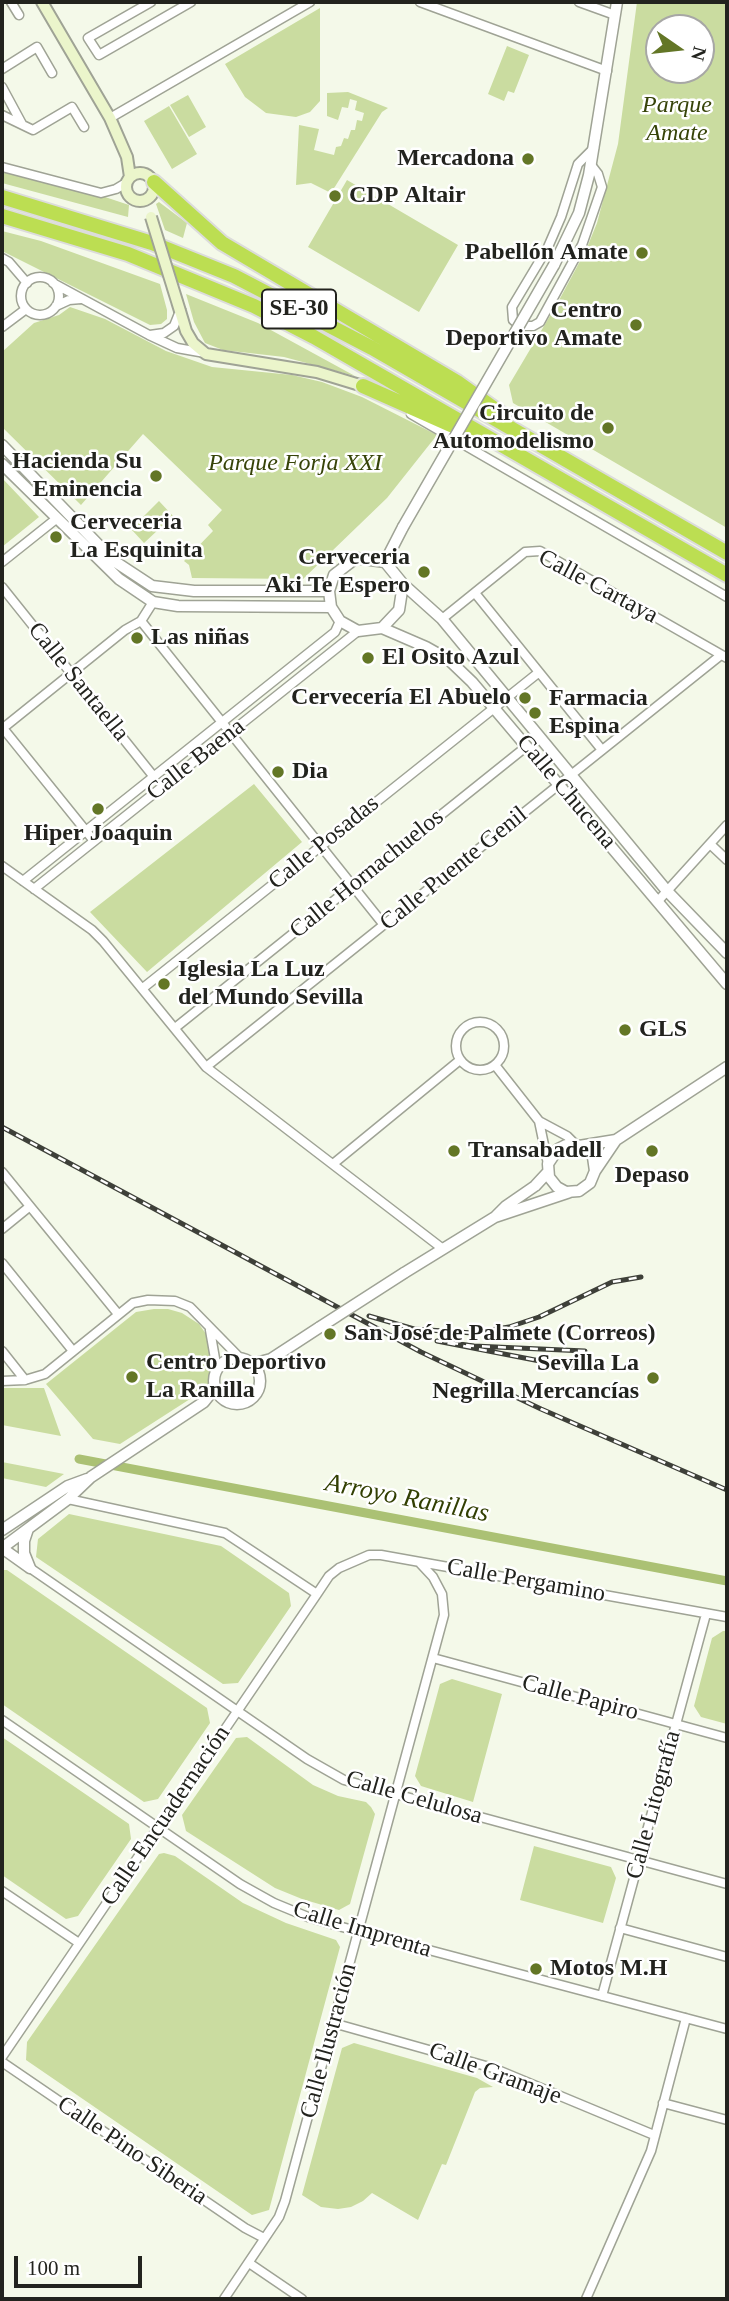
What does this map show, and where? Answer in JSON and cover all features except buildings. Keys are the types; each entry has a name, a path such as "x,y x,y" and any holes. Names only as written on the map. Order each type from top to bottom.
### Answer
{"highway":[{"path":"149,177 222,243 457,382 575,466"},
{"name":"SE-30","path":"2,197 152,243 233,276 372,348 727,553"},
{"name":"SE-30","path":"2,216 128,254 254,306 314,337 727,575"},
{"path":"363,386 524,457"},
{"path":"703,561 727,583"}],"main road":[{"path":"42,2 110,118 127,157 130,196 145,199"},
{"path":"127,157 149,177 154,191 145,199"},
{"path":"128,180 139,172 149,177"},
{"path":"145,199 186,331 193,343 206,354 317,372 363,386"}],"street":[{"path":"11,2 19,15"},
{"path":"151,2 88,38 99,55 189,2"},
{"path":"110,118 310,2"},
{"path":"420,2 607,71"},
{"path":"579,2 615,15"},
{"path":"385,562 554,265 579,214 591,165 617,2"},
{"path":"2,69 37,47 52,73"},
{"path":"2,87 23,126"},
{"path":"2,115 33,130 72,107 84,127"},
{"path":"591,165 598,174 602,187 582,245 540,322 533,326 520,326 513,320 513,307 548,247 578,164 594,148"},
{"path":"2,167 101,193 116,189 128,180"},
{"path":"2,258 9,262 27,283"},
{"path":"84,299 69,300 42,315 26,309 21,293 27,283 43,278 84,299 149,335 177,348 206,354"},
{"path":"53,283 58,294 56,306"},
{"path":"2,327 26,309"},
{"path":"149,335 164,333 174,326 180,311"},
{"path":"363,386 727,597"},
{"path":"2,445 114,561 152,586 194,592 329,591"},
{"path":"2,464 119,579 153,602 178,606 331,607"},
{"path":"2,562 56,519"},
{"name":"Calle Cartaya","path":"442,619 525,552 540,551 724,657"},
{"path":"356,558 385,562 403,584 399,610 382,628 358,631 340,621 331,607 329,591 334,575 356,558"},
{"name":"Calle Chucena","path":"403,584 442,619 667,891 727,953"},
{"name":"Calle Santaella","path":"2,587 153,777"},
{"path":"475,593 602,750"},
{"path":"94,841 2,728 141,621 153,602"},
{"path":"141,621 384,925"},
{"name":"Calle Baena","path":"23,881 335,632 340,621"},
{"name":"Calle Chucena","path":"382,628 449,660 472,682 727,984"},
{"name":"Calle Baena","path":"34,889 358,631"},
{"name":"Calle Puente Genil","path":"206,1067 602,750 724,657"},
{"name":"Calle Posadas","path":"143,988 538,673"},
{"name":"Calle Hornachuelos","path":"175,1028 527,746"},
{"path":"658,901 727,825"},
{"path":"710,844 727,860"},
{"path":"2,866 103,940 206,1067 443,1249"},
{"path":"481,1022 494,1026 502,1038 503,1052 495,1065 480,1070 460,1060 457,1037 468,1025 481,1022"},
{"path":"333,1164 460,1060"},
{"path":"495,1065 539,1121 567,1136 593,1157 595,1171"},
{"path":"495,1217 586,1188 616,1140 727,1067"},
{"path":"707,1082 727,1074"},
{"path":"539,1121 548,1168 557,1187 571,1192"},
{"path":"252,1364 271,1359 495,1217 535,1186 558,1149 616,1140"},
{"path":"2,1172 118,1314"},
{"path":"2,1229 29,1207"},
{"path":"2,1263 73,1351"},
{"path":"2,1381 24,1380 45,1374 133,1303 157,1299 183,1304 198,1312 240,1358 252,1364 260,1375"},
{"path":"208,1323 214,1339 217,1370 215,1388 222,1399 236,1405 250,1401 259,1389 260,1375 271,1359"},
{"path":"2,1351 24,1380"},
{"path":"217,1370 227,1361 240,1358"},
{"path":"30,1568 2,1548 68,1499 91,1477 204,1402 215,1388"},
{"path":"204,1402 222,1399"},
{"path":"2,1530 68,1486 91,1477"},
{"path":"68,1499 225,1533 317,1594"},
{"path":"28,1530 24,1553 30,1568"},
{"name":"Calle Pergamino","path":"330,1576 349,1563 369,1555 381,1555 727,1617"},
{"name":"Calle Ilustración","path":"224,2299 279,2217 285,2201 433,1658 444,1615 444,1604 433,1577 418,1561"},
{"name":"Calle Celulosa","path":"30,1568 307,1759 344,1780 727,1884"},
{"name":"Calle Encuadernación","path":"2,2059 330,1576"},
{"name":"Calle Litografía","path":"602,1996 706,1614"},
{"name":"Calle Papiro","path":"433,1658 727,1738"},
{"name":"Calle Imprenta","path":"2,1720 240,1884 274,1903 309,1917 358,1931 727,2029"},
{"path":"2,1891 79,1943"},
{"path":"620,1928 727,1957"},
{"path":"586,2299 651,2151 686,2018"},
{"name":"Calle Gramaje","path":"333,2023 493,2068 654,2135"},
{"name":"Calle Pino Siberia","path":"2,2059 245,2228 264,2238"},
{"path":"663,2102 727,2120"},
{"path":"249,2263 302,2299"}],"green space":[{"name":"Centro Deportivo Amate","path":"637,2 727,2 727,528 513,403 509,385 557,304 597,223 618,144"},
{"path":"320,8 320,101 310,112 296,117 266,113 245,97 225,64"},
{"path":"507,46 529,55 514,93 508,91 504,101 488,94"},
{"path":"348,92 388,108 382,112 331,193 311,183 296,185 299,125 319,129 314,150 334,155 336,147 341,146 344,138 348,139 351,130 355,130 357,120 362,121 364,113 355,110 357,101 350,99 348,108 342,107 338,120 327,116 327,93"},
{"path":"188,95 206,127 189,137 170,105"},
{"path":"169,106 197,154 172,169 144,121"},
{"path":"2,170 129,205 128,217 2,183"},
{"path":"347,180 458,245 419,312 308,247"},
{"path":"159,202 187,223 183,238 165,230 156,204"},
{"path":"2,231 41,241 160,284 167,319 161,324 150,325 2,251"},
{"path":"186,294 258,323 355,376 284,357 223,350 205,343 194,322"},
{"name":"Parque Forja XXI","path":"70,307 105,319 166,351 212,367 292,375 322,382 362,397 437,435 387,498 303,579 192,578 189,565 184,561 213,531 208,525 222,510 143,434 81,505 2,427 2,352 34,323 59,315"},
{"path":"2,478 39,517 2,547"},
{"path":"159,501 173,516 144,543 131,529"},
{"path":"254,784 302,842 147,972 90,912"},
{"name":"Centro Deportivo La Ranilla","path":"154,1309 182,1313 199,1324 206,1334 212,1361 209,1383 204,1390 120,1444 93,1439 46,1384 136,1312"},
{"path":"2,1388 44,1388 61,1436 2,1425"},
{"path":"2,1462 64,1474 46,1487 2,1478"},
{"path":"69,1514 221,1546 289,1593 291,1606 238,1683 223,1684 36,1557 38,1539"},
{"path":"2,1570 7,1570 207,1708 210,1723 158,1799 144,1802 2,1704"},
{"path":"727,1631 727,1724 701,1717 694,1706 712,1638"},
{"path":"452,1679 502,1694 473,1802 421,1786 415,1776 440,1684"},
{"path":"2,1737 129,1824 131,1839 78,1916 66,1919 2,1875"},
{"path":"247,1737 313,1785 338,1796 366,1802 371,1807 375,1814 350,1904 339,1910 275,1888 186,1831 182,1815 236,1738"},
{"path":"534,1846 611,1867 616,1878 603,1923 520,1900"},
{"path":"159,1854 175,1856 243,1903 286,1923 336,1940 340,1947 269,2210 252,2215 26,2060 27,2042"},
{"path":"354,2043 477,2078 493,2087 480,2088 475,2092 446,2165 442,2164 418,2220 372,2193 351,2207 338,2209 321,2207 302,2195 342,2048"}],"waterway":[{"name":"Arroyo Ranillas","path":"79,1459 727,1581"}],"railway":[{"path":"2,1127 421,1352 541,1409 727,1490"},
{"path":"369,1316 414,1329 473,1333 509,1327 539,1317 612,1282 641,1277"},
{"path":"581,1369 437,1341 474,1346 585,1351"}],"place":[{"name":"Mercadona","path":"528,159"},
{"name":"CDP Altair","path":"335,196"},
{"name":"Pabellón Amate","path":"642,253"},
{"name":"Centro Deportivo Amate","path":"636,325"},
{"name":"Circuito de Automodelismo","path":"608,428"},
{"name":"Hacienda Su Eminencia","path":"156,476"},
{"name":"Cerveceria La Esquinita","path":"56,537"},
{"name":"Cerveceria Aki Te Espero","path":"424,572"},
{"name":"Las niñas","path":"137,638"},
{"name":"El Osito Azul","path":"368,658"},
{"name":"Cervecería El Abuelo","path":"525,698"},
{"name":"Farmacia Espina","path":"535,713"},
{"name":"Dia","path":"278,772"},
{"name":"Hiper Joaquin","path":"98,809"},
{"name":"Iglesia La Luz del Mundo Sevilla","path":"164,984"},
{"name":"GLS","path":"625,1030"},
{"name":"Transabadell","path":"454,1151"},
{"name":"Depaso","path":"652,1151"},
{"name":"San José de Palmete (Correos)","path":"330,1334"},
{"name":"Centro Deportivo La Ranilla","path":"132,1377"},
{"name":"Sevilla La Negrilla Mercancías","path":"653,1378"},
{"name":"Motos M.H","path":"536,1969"}],"park label":[{"name":"Parque Amate","path":"677,120"}]}
